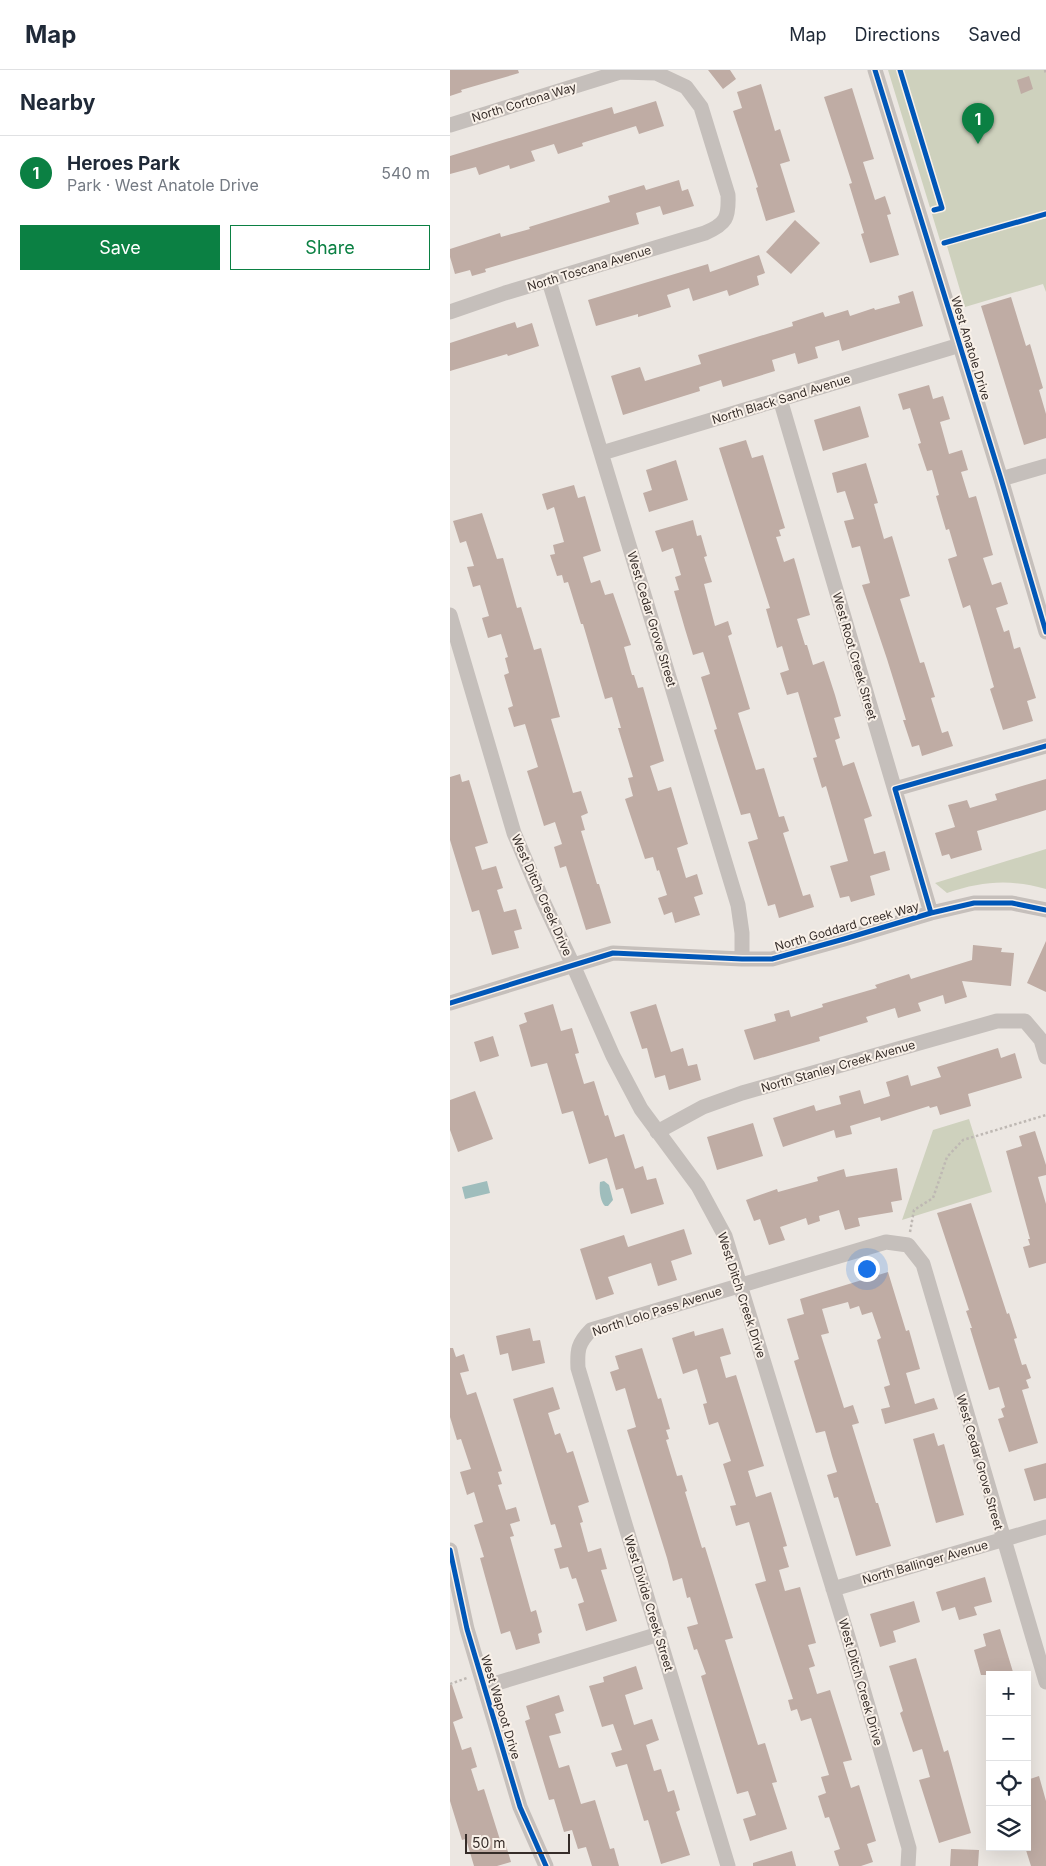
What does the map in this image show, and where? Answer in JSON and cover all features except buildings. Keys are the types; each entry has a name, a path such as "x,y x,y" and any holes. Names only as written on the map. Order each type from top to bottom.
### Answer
{"street":[{"name":"West Anatole Drive","path":"875,70 1046,632"},
{"name":"North Cortona Way","path":"450,125 620,72 656,73 686,87 701,108 728,195 729,208 726,220"},
{"name":"North Toscana Avenue","path":"450,312 505,293 705,233 716,229 726,220"},
{"name":"West Cedar Grove Street","path":"549,281 738,905 742,933 742,959"},
{"name":"North Black Sand Avenue","path":"602,453 960,345"},
{"name":"West Root Creek Street","path":"780,399 931,913"},
{"path":"1001,479 1046,466"},
{"name":"West Ditch Creek Drive","path":"450,615 514,833 542,899 574,965 613,1056 641,1109 698,1186 725,1236 833,1589 909,1848 908,1866"},
{"path":"895,789 1046,746"},
{"name":"North Goddard Creek Way","path":"450,1003 613,953 772,959 931,913 974,904 1012,903 1046,910"},
{"name":"North Stanley Creek Avenue","path":"657,1132 703,1108 742,1093 997,1021 1025,1021 1040,1040 1046,1057"},
{"name":"North Lolo Pass Avenue","path":"582,1339 591,1330 886,1242 908,1245"},
{"name":"West Cedar Grove Street","path":"908,1245 923,1264 1046,1682"},
{"name":"West Divide Creek Street","path":"582,1339 577,1352 578,1368 728,1866"},
{"name":"North Ballinger Avenue","path":"833,1589 1046,1527"},
{"name":"West Wapoot Drive","path":"450,1550 467,1629 520,1806 546,1866"},
{"path":"484,1687 659,1634"}],"path":[{"path":"900,70 942,208 934,210"},
{"path":"1045,70 1046,74"},
{"path":"944,243 1046,214"},
{"path":"908,1245 914,1210 934,1198 947,1157 963,1140 1046,1115"}],"green space":[{"path":"888,70 1046,70 1046,292 1043,284 965,307 947,246 942,247"},
{"path":"1046,849 1046,889 1020,884 996,883 973,886 947,893 935,883"},
{"path":"969,1119 992,1192 902,1220 933,1130"}],"water":[{"path":"487,1181 490,1193 465,1199 462,1187"},
{"path":"604,1181 609,1185 613,1200 608,1206 603,1204 600,1195 600,1182"}],"cycle path":[{"path":"875,70 1046,632"},
{"path":"900,70 942,208 934,210"},
{"path":"944,243 1046,214"},
{"path":"931,913 895,789 1046,746"},
{"path":"450,1003 613,953 772,959 931,913 974,903 1012,903 1046,910"},
{"path":"450,1550 467,1629 520,1807 546,1866"}],"place":[{"name":"Heroes Park","path":"978,144"}]}
